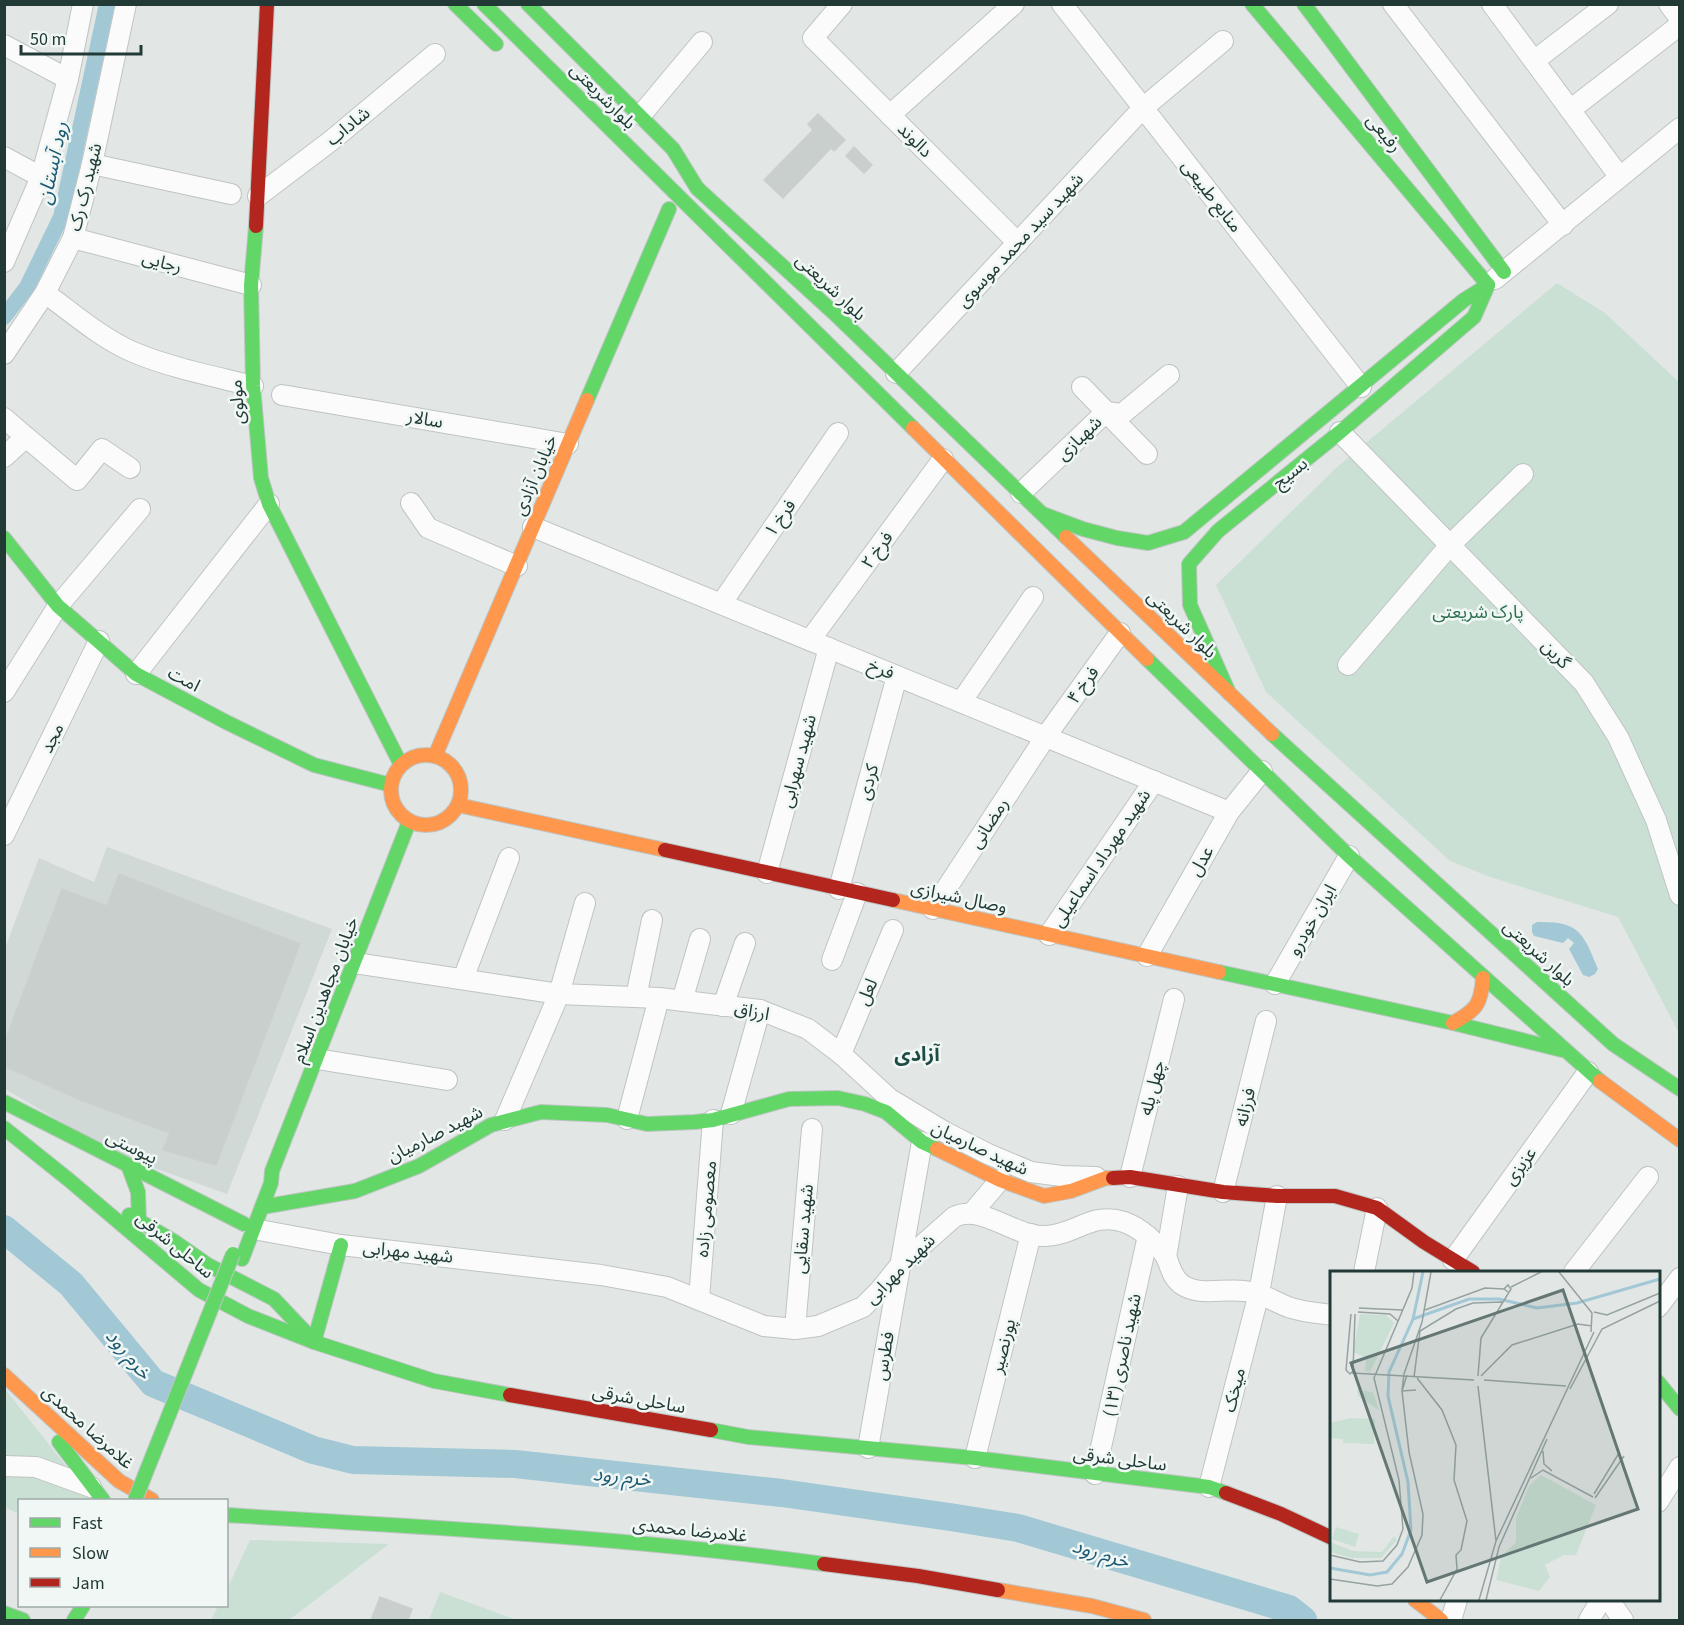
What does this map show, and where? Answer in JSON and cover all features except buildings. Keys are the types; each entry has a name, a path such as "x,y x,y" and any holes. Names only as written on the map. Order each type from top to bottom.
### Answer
{"main road":[{"name":"مولوی","path":"267,4 258,196 251,285 253,386 261,477 269,504 401,765"},
{"path":"455,4 505,52"},
{"name":"بلوارشریعتی","path":"484,4 760,278"},
{"name":"رفیعی","path":"1252,4 1488,285"},
{"name":"رفیعی","path":"1304,4 1504,272"},
{"path":"523,9 641,115 673,149 697,188"},
{"name":"بلوارشریعتی","path":"523,9 676,166"},
{"name":"بلوار شریعتی","path":"676,166 697,188 834,313 1231,697 1613,1044 1680,1089"},
{"name":"خیابان آزادی","path":"435,756 669,209"},
{"path":"695,232 712,248 760,278 1349,856 1562,1050 1680,1140"},
{"name":"بسیج","path":"1043,514 1106,535 1148,543 1184,532 1464,300 1488,285"},
{"name":"بسیج","path":"1231,697 1190,605 1190,564 1218,531 1340,432 1474,316 1488,285"},
{"path":"1325,417 1340,432"},
{"name":"امت","path":"4,538 58,606 136,674 314,765 391,785"},
{"path":"423,755 435,756 446,761 455,770 460,781 461,794 458,805 451,815 442,822 420,826 409,822 394,807 391,785 394,774 411,758 423,755"},
{"name":"وصال شیرازی","path":"458,805 1453,1023 1562,1050"},
{"name":"خیابان مجاهدین اسلام","path":"249,1226 262,1207 271,1183 272,1171 409,822"},
{"path":"1453,1023 1473,1012 1482,998 1483,978"},
{"name":"شهید صارمیان","path":"262,1207 355,1191 419,1166 491,1125 541,1113 607,1115 647,1124 695,1122 789,1099 838,1098 886,1112 922,1142 1000,1180 1044,1196 1071,1191 1106,1178 1130,1178 1223,1192 1277,1196 1335,1196 1377,1208 1471,1271"},
{"name":"پیوستی","path":"4,1102 249,1226"},
{"name":"ساحلی شرقی","path":"4,1128 199,1290 248,1316 314,1342 434,1381 748,1437 975,1458 1209,1487 1281,1514 1330,1537"},
{"path":"128,1164 141,1198 139,1222"},
{"name":"خیابان مجاهدین اسلام","path":"146,1499 249,1226 261,1179 272,1171"},
{"path":"69,1180 175,1242 208,1265 274,1299 314,1342"},
{"path":"141,1198 150,1192 174,1187"},
{"path":"314,1342 341,1245"},
{"name":"خیابان مجاهدین اسلام","path":"135,1499 237,1257"},
{"name":"غلامرضا محمدی","path":"4,1375 119,1481 150,1499"},
{"path":"1660,1383 1680,1409"},
{"path":"21,1390 97,1493"},
{"name":"غلامرضا محمدی","path":"228,1515 555,1535 736,1552 930,1578 1092,1606 1144,1620"},
{"path":"228,1522 258,1517"},
{"path":"1417,1601 1441,1620"},
{"path":"74,1620 82,1607"},
{"path":"4,1613 23,1620"}],"street":[{"path":"5,259 41,177 68,80 83,4"},
{"name":"شهید رک رک","path":"4,354 45,293 73,238 92,164 126,4"},
{"name":"دالوند","path":"842,4 813,38 1017,243"},
{"path":"890,115 1014,4"},
{"name":"منابع طبیعی","path":"1062,4 1361,387"},
{"path":"1393,4 1563,225"},
{"path":"1492,4 1619,176"},
{"path":"1534,61 1608,4"},
{"path":"1669,4 1680,19"},
{"path":"1570,110 1680,25"},
{"name":"شهید سید محمد موسوی","path":"896,373 1143,108 1223,41"},
{"path":"641,115 702,42"},
{"path":"4,45 68,80"},
{"name":"شاداب","path":"258,196 332,140 435,54"},
{"name":"بسیج","path":"1488,285 1680,128"},
{"path":"4,157 41,177"},
{"path":"92,164 231,194"},
{"name":"رجایی","path":"73,238 251,285"},
{"path":"45,293 95,330 132,352 253,386"},
{"name":"شهبازی","path":"1021,493 1106,412 1122,414 1168,375"},
{"path":"1082,387 1147,454"},
{"name":"سالار","path":"282,395 568,444"},
{"path":"4,418 77,480 102,449 130,468"},
{"name":"گرین","path":"1340,432 1584,683 1618,737 1651,809 1680,895"},
{"name":"فرخ ۱","path":"721,604 838,433"},
{"path":"4,457 26,437"},
{"name":"فرخ ۲","path":"810,640 943,459"},
{"path":"1348,665 1450,545 1523,474"},
{"path":"411,503 428,528 517,566"},
{"path":"136,674 269,504"},
{"path":"4,692 58,606 140,509"},
{"name":"فرخ","path":"533,527 1229,812"},
{"path":"961,702 1033,597"},
{"name":"فرخ ۴","path":"1046,736 1120,633"},
{"name":"مجد","path":"4,835 99,641"},
{"name":"شهید سهرابی","path":"767,873 829,648"},
{"name":"کردی","path":"832,960 897,676"},
{"name":"رمضانی","path":"933,909 1046,736"},
{"name":"عدل","path":"1148,956 1229,812 1262,771"},
{"name":"شهید مهرداد اسماعیلی","path":"1049,935 1154,781"},
{"name":"ایران خودرو","path":"1275,984 1349,856"},
{"path":"463,979 509,858"},
{"path":"505,1120 560,994 585,903"},
{"path":"636,997 652,920"},
{"name":"لعل","path":"841,1054 893,930"},
{"path":"682,1001 700,939"},
{"path":"723,1006 745,943"},
{"name":"ارزاق","path":"355,963 560,994 659,998 760,1010 808,1029 841,1054 890,1099 945,1132 988,1154 1031,1172 1106,1178"},
{"path":"627,1119 659,998"},
{"name":"چهل پله","path":"1130,1178 1174,999"},
{"name":"معصومی زاده","path":"699,1299 722,1117 760,1010"},
{"name":"فرزانه","path":"1223,1192 1266,1021"},
{"path":"317,1059 447,1080"},
{"name":"عزیزی","path":"1453,1260 1588,1072"},
{"name":"شهید سقایی","path":"795,1329 812,1129"},
{"name":"فطرس","path":"867,1448 922,1142"},
{"path":"1575,1271 1648,1178"},
{"path":"1000,1180 972,1213 1044,1237 1105,1217 1126,1222 1148,1236 1166,1257 1171,1273 1181,1284 1195,1291 1243,1290 1259,1293 1291,1308 1330,1315"},
{"path":"1166,1257 1177,1203 1178,1186"},
{"name":"میخک","path":"1209,1487 1259,1293 1277,1196"},
{"path":"1364,1271 1377,1208"},
{"name":"شهید مهرابی","path":"249,1226 341,1245 601,1275 667,1287 764,1326 795,1329 818,1326 863,1307 901,1264 954,1217 972,1213"},
{"name":"پورنصیر","path":"975,1458 1031,1234"},
{"name":"شهید ناصری (۱۳)","path":"1095,1474 1148,1236"},
{"path":"1660,1306 1680,1278"},
{"path":"4,1466 36,1467 97,1493"},
{"path":"1660,1500 1680,1467"},
{"path":"1451,1620 1456,1601"},
{"path":"1589,1620 1599,1601"},
{"path":"1610,1601 1623,1620"}],"shaded area":[{"path":"107,847 332,929 227,1194 118,1155 5,1089 4,951 39,858 94,882"}],"green space":[{"name":"پارک شریعتی","path":"1557,283 1605,313 1679,382 1679,1033 1618,917 1490,877 1450,861 1266,692 1216,585 1336,468"},
{"path":"5,1389 92,1499 18,1499 18,1514 7,1508 5,1513"},
{"path":"250,1540 389,1544 289,1620 211,1620 218,1607 228,1607 228,1587"},
{"path":"440,1592 517,1620 429,1620"}],"water":[{"path":"1537,922 1563,924 1578,932 1588,946 1598,969 1595,974 1589,977 1583,975 1569,949 1574,943 1568,938 1563,943 1534,936 1532,925"}],"waterway":[{"name":"رود آبستان","path":"4,317 27,287 61,217 107,4"},
{"name":"خرم رود","path":"4,1229 71,1284 153,1383 313,1450 353,1460 515,1464 782,1493 1018,1528 1289,1609 1303,1620"}],"traffic: fast":[{"path":"455,4 496,44"},
{"path":"484,4 913,428"},
{"path":"528,4 673,149 697,188"},
{"path":"1252,4 1488,285"},
{"path":"1304,4 1504,272"},
{"path":"698,189 834,313 1066,537"},
{"path":"587,400 669,209"},
{"path":"256,226 251,285 253,386 261,478 269,504 401,765"},
{"path":"1043,514 1083,529 1148,543 1184,532 1464,300 1488,285"},
{"path":"1229,693 1190,605 1189,564 1218,531 1340,432 1474,317 1488,285"},
{"path":"4,538 58,606 136,674 314,765 391,785"},
{"path":"1147,659 1349,856 1600,1081"},
{"path":"1272,734 1613,1044 1680,1089"},
{"path":"242,1259 271,1183 272,1171 409,822"},
{"path":"1219,972 1453,1023 1562,1050"},
{"path":"262,1207 355,1191 419,1166 491,1125 541,1112 607,1115 647,1124 695,1122 713,1120 789,1099 838,1098 886,1112 922,1142 937,1149"},
{"path":"4,1102 244,1224"},
{"path":"4,1128 199,1290 248,1316 314,1342 434,1381 510,1395"},
{"path":"128,1165 138,1192 139,1222"},
{"path":"129,1215 208,1265 274,1299 309,1336"},
{"path":"314,1342 341,1245"},
{"path":"135,1499 233,1254"},
{"path":"1660,1384 1680,1409"},
{"path":"711,1430 748,1437 975,1458 1209,1487 1226,1493"},
{"path":"59,1442 102,1499"},
{"path":"228,1515 600,1540 824,1564"},
{"path":"74,1620 82,1607"},
{"path":"4,1613 23,1620"}],"traffic: slow":[{"path":"435,756 587,400"},
{"path":"913,428 1147,659"},
{"path":"1066,537 1272,734"},
{"path":"419,755 433,755 446,761 455,770 461,783 461,790 459,803 451,815 433,825 419,825 406,819 397,810 391,797 391,783 397,770 406,761 419,755"},
{"path":"458,805 665,850"},
{"path":"893,900 1219,972"},
{"path":"1453,1023 1476,1006 1481,995 1483,978"},
{"path":"1600,1081 1680,1140"},
{"path":"937,1149 1000,1180 1044,1196 1071,1191 1106,1178 1113,1178"},
{"path":"4,1375 119,1481 150,1499"},
{"path":"998,1590 1092,1606 1144,1620"},
{"path":"1416,1601 1441,1620"}],"traffic: jam":[{"path":"256,226 267,4"},
{"path":"665,850 893,900"},
{"path":"1113,1178 1130,1177 1223,1192 1277,1196 1335,1196 1377,1208 1424,1242 1471,1271"},
{"path":"510,1395 711,1430"},
{"path":"1226,1493 1281,1514 1330,1537"},
{"path":"824,1564 918,1576 998,1590"}],"district":[{"name":"آزادی","path":"917,1054"}]}
